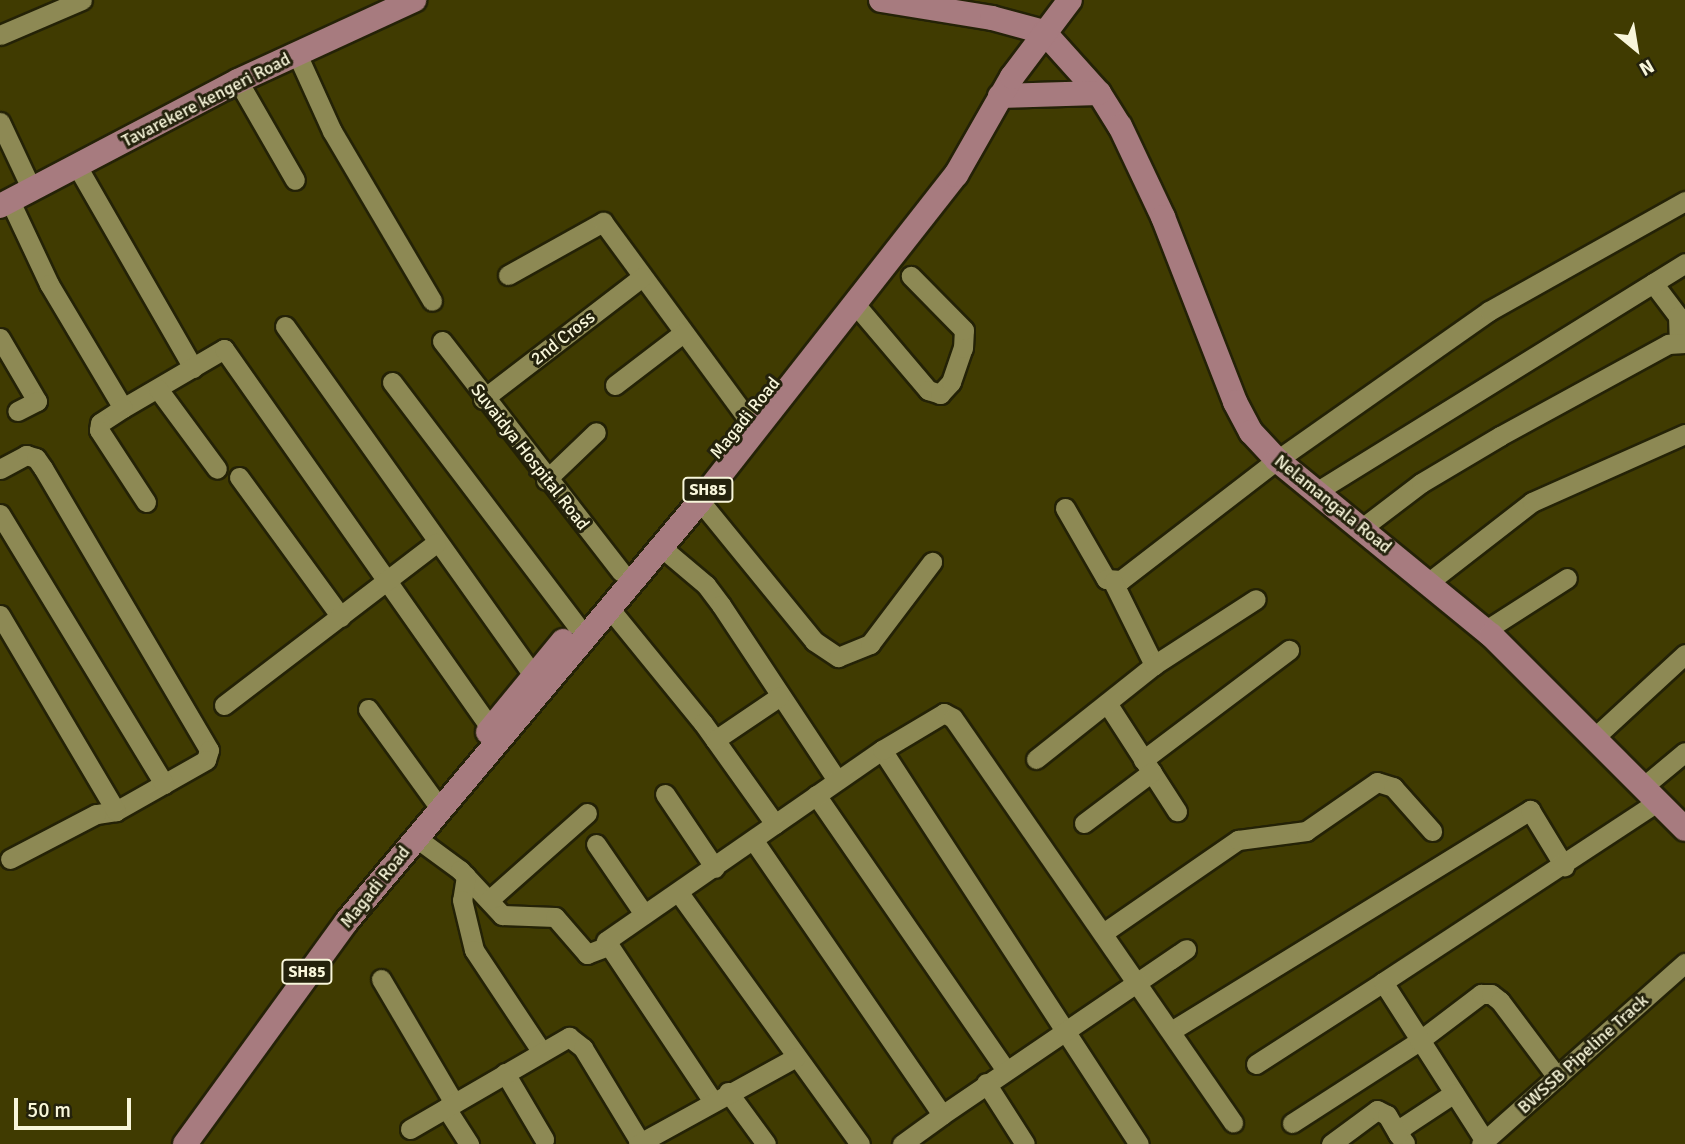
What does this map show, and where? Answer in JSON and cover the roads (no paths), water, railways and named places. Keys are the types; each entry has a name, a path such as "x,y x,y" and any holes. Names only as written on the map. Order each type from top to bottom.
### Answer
{"main road":[{"name":"Tavarekere kengeri Road","path":"5,203 238,81 414,0"},
{"path":"881,0 992,18 1044,32"},
{"name":"Magadi Road","path":"471,771 490,728 903,230 974,136 1044,32 1070,0"},
{"name":"Nelamangala Road","path":"1044,32 1099,93 1163,217 1235,402 1251,432 1276,460 1486,630 1652,793 1685,829"},
{"path":"1000,96 1099,93"},
{"name":"Magadi Road","path":"185,1144 300,981 439,807 610,609 699,501 855,304 903,230"}],"street":[{"path":"0,35 82,0"},
{"path":"296,54 332,131 432,300"},
{"path":"238,81 295,180"},
{"path":"0,122 32,190"},
{"path":"76,166 193,368"},
{"path":"1113,582 1129,576 1276,460 1499,304 1685,201"},
{"path":"5,203 49,284 123,408"},
{"path":"508,275 603,222 746,417"},
{"path":"1316,492 1685,263"},
{"name":"2nd Cross","path":"483,399 642,276"},
{"path":"855,304 928,390 940,394 951,382 963,348 964,330 911,276"},
{"path":"1362,528 1384,507 1489,443 1668,344 1682,342 1678,316 1653,283"},
{"path":"285,326 436,543 533,675"},
{"path":"615,385 683,333"},
{"path":"0,338 37,401 17,411"},
{"name":"Suvaidya Hospital Road","path":"442,341 483,399 621,572"},
{"path":"146,502 99,430 100,423 224,349 490,728"},
{"path":"392,382 576,624"},
{"path":"158,389 217,469"},
{"path":"546,480 596,432"},
{"path":"1429,582 1532,502 1685,434"},
{"path":"0,469 26,455 36,458 209,750 206,760 116,811 87,818 10,859"},
{"path":"239,477 341,617"},
{"path":"699,501 814,641 838,657 870,644 932,562"},
{"path":"1065,508 1100,571 1113,582 1154,665"},
{"path":"0,514 164,784"},
{"path":"224,705 436,543"},
{"path":"661,547 706,585 837,780"},
{"path":"1486,630 1567,578"},
{"path":"1036,759 1154,665 1256,599"},
{"path":"610,609 715,740 775,824"},
{"path":"0,615 116,811"},
{"path":"1084,823 1148,766 1289,650"},
{"path":"1594,738 1685,654"},
{"path":"715,740 780,696"},
{"path":"1107,703 1177,811"},
{"path":"368,709 439,807"},
{"path":"766,1144 720,1096 607,946 608,939 679,893 882,750 938,715 949,714 1104,933 1233,1123"},
{"path":"882,750 1139,1144"},
{"path":"1256,1064 1564,866 1652,793 1685,752"},
{"path":"1104,933 1238,840 1307,831 1377,782 1393,787 1432,831"},
{"path":"665,794 715,868"},
{"path":"816,795 1006,1069"},
{"path":"1171,1031 1530,810 1564,866"},
{"path":"489,900 587,813"},
{"path":"415,837 466,876 509,917 555,917 587,954 607,946"},
{"path":"754,841 942,1115"},
{"path":"596,844 644,914"},
{"path":"466,876 462,900 474,950 541,1051"},
{"path":"679,893 860,1144"},
{"path":"902,1144 1006,1069 1186,949"},
{"name":"BWSSB Pipeline Track","path":"1483,1142 1685,963"},
{"path":"381,979 450,1105 468,1144"},
{"path":"1383,982 1483,1142"},
{"path":"1292,1123 1419,1041 1481,994 1491,994 1557,1077"},
{"path":"410,1129 565,1038 578,1042 639,1143 720,1096 796,1057"},
{"path":"505,1073 544,1139"},
{"path":"986,1083 1025,1144"},
{"path":"1331,1144 1377,1110 1387,1115 1402,1139 1454,1093"}]}
